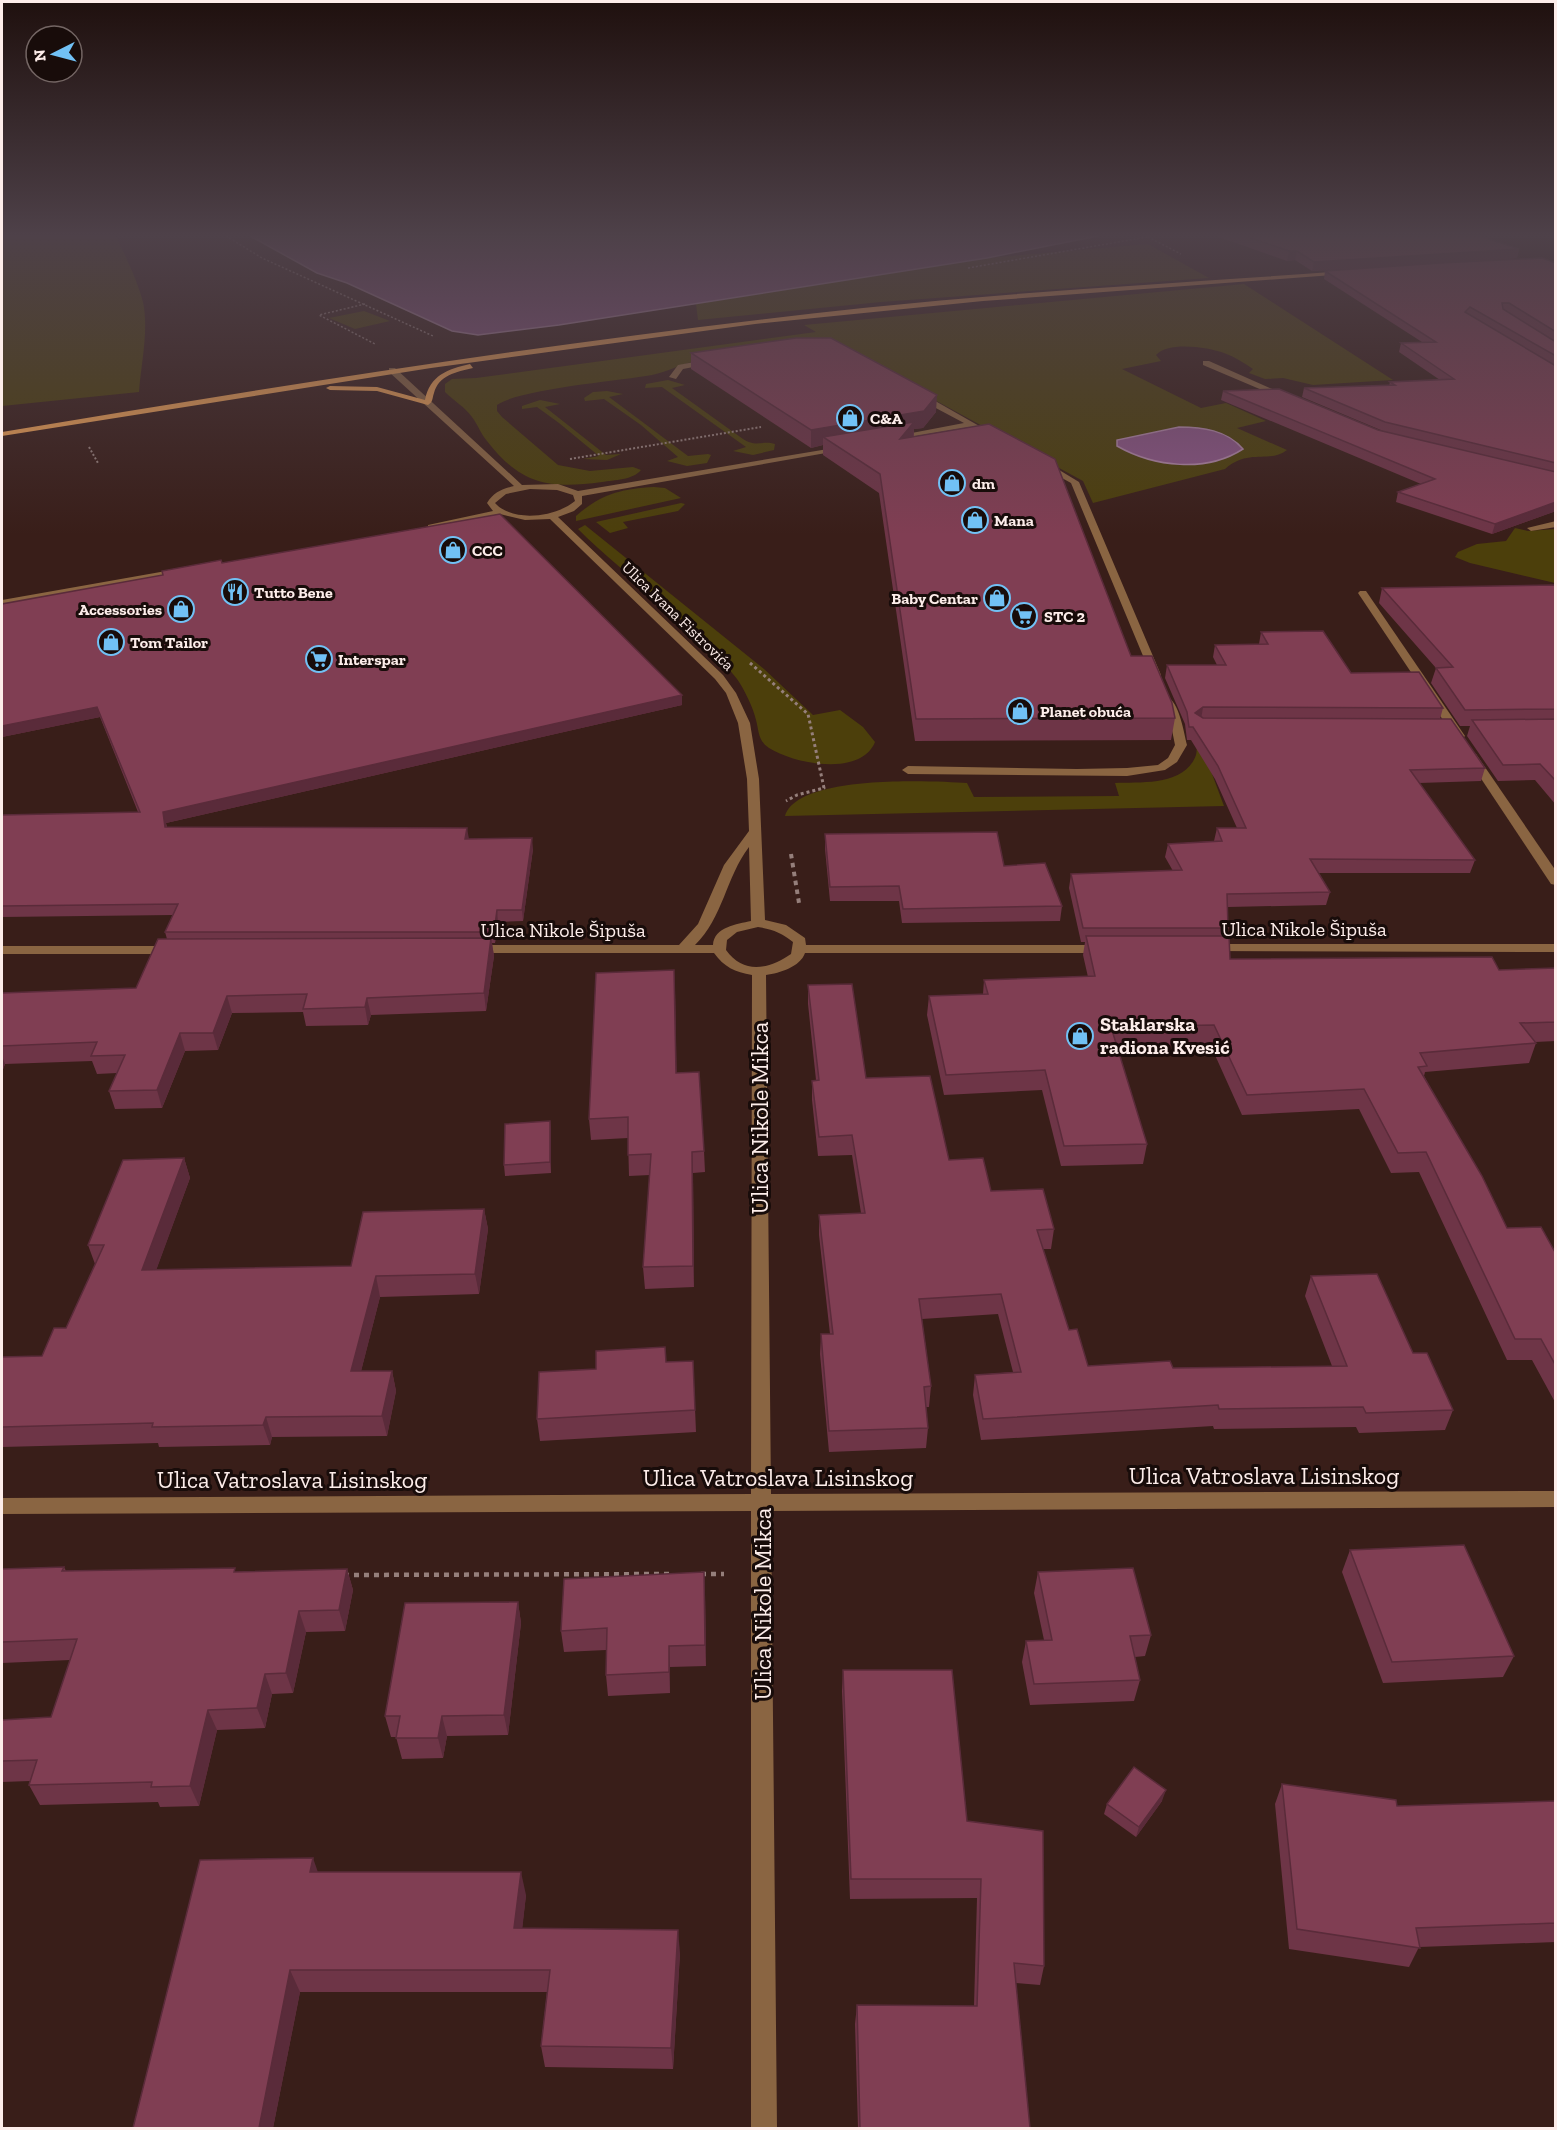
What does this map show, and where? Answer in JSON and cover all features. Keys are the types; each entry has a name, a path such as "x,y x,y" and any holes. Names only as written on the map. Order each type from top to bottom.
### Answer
{"main road":[{"path":"2,434 392,370 652,335"},
{"path":"237,395 356,387 393,392 428,403 431,386 435,380 448,373 460,368 524,356 560,346"}],"street":[{"path":"673,377 681,367 724,359"},
{"path":"1206,363 1298,402"},
{"path":"392,370 520,487"},
{"path":"908,390 1002,441"},
{"path":"883,440 971,424"},
{"path":"498,512 491,503 494,498 520,487 549,486 577,494 850,446"},
{"path":"1033,459 1075,482 1159,681"},
{"path":"423,528 498,512 522,517 551,515 576,506 579,498 577,494"},
{"name":"Ulica Ivana Fistrovića","path":"551,515 719,677 731,693 744,723 753,779 758,923"},
{"path":"1531,528 1556,525"},
{"path":"2,603 197,568"},
{"path":"1364,593 1556,881"},
{"path":"908,770 1077,773 1127,772 1161,768 1173,760 1181,745 1177,725 1163,692"},
{"path":"681,949 696,938 708,922 724,879 737,854 755,831"},
{"path":"758,923 772,924 791,932 800,941 801,949 798,956 783,967 759,971 746,971 726,962 717,949 718,941 733,928 758,923"},
{"path":"801,949 1119,948"},
{"name":"Ulica Nikole Šipuša","path":"1202,948 1556,948"},
{"name":"Ulica Nikole Šipuša","path":"455,950 717,949"},
{"path":"5,951 187,950"},
{"name":"Ulica Nikole Mikca","path":"759,971 764,2128"},
{"name":"Ulica Vatroslava Lisinskog","path":"2,1506 1556,1499"}],"path":[{"path":"358,335 376,345"},
{"path":"434,335 440,338"},
{"path":"567,459 762,427"},
{"path":"747,660 808,714 824,788 797,795 785,802"},
{"path":"787,845 797,882 800,911"},
{"path":"334,1575 679,1574"},
{"path":"691,1574 762,1574"}],"shaded area":[{"path":"2,335 145,335 139,392 2,406"},
{"path":"791,335 1324,335 1393,380 1313,385 1283,378 1265,379 1249,373 1253,369 1239,360 1217,351 1199,347 1169,348 1156,355 1161,361 1122,369 1201,408 1226,403 1266,421 1237,428 1287,450 1273,456 1242,459 1225,469 1093,503 1083,481 845,351 700,360 652,375 526,394 497,405 497,411 502,417 558,465 590,471 633,467 641,470 623,479 583,484 566,485 537,481 512,467 500,456 469,413 445,392 445,384 452,379 476,378"},
{"path":"668,380 685,385 672,388 743,439 752,443 775,444 774,450 753,455 733,451 746,447 662,387 645,388 646,384"},
{"path":"607,391 623,394 609,397 688,456 711,455 707,463 687,466 667,461 678,457 641,425 604,399 585,401 584,398 593,392"},
{"path":"540,400 560,404 545,407 606,455 621,454 607,460 583,459 599,456 537,407 522,409 522,406"},
{"path":"1179,427 1214,431 1229,438 1243,449 1213,462 1180,464 1147,459 1117,446 1117,440"},
{"path":"665,488 681,498 576,521 576,516 594,502 612,494 631,489"},
{"path":"685,504 678,511 623,522 628,528 610,533 596,522"},
{"path":"585,525 764,669 813,715 840,710 863,727 875,742 867,753 856,760 826,764 794,759 765,745 760,736 751,704 737,679 720,658 681,620 578,529"},
{"path":"1515,528 1528,531 1555,529 1555,583 1470,563 1455,557 1458,552 1477,544 1506,541"},
{"path":"1196,731 1224,806 785,816 795,802 814,793 839,787 897,781 967,783 974,797 1119,796 1115,783 1149,782 1172,777 1182,772 1196,755"}],"building":[{"path":"1426,335 1504,335 1556,366 1556,463 1385,422 1304,388 1395,385 1390,382 1454,379 1401,343 1436,342"},
{"path":"1520,335 1545,335 1556,342 1556,356"},
{"path":"796,338 831,338 937,395 924,411 811,430 691,353"},
{"path":"1279,389 1378,430 1556,472 1556,502 1495,524 1398,492 1435,479 1223,391"},
{"name":"STC 2","path":"914,422 900,439 989,424 1055,459 1131,656 1152,656 1172,703 1175,718 916,719 880,474 823,437"},
{"name":"Interspar","path":"500,514 682,695 163,812 165,827 467,828 465,839 532,838 522,910 497,910 494,932 165,932 178,904 2,906 2,815 140,812 97,707 2,726 2,604 163,575 162,571 221,560 222,563"},
{"path":"1556,585 1556,709 1465,710 1436,668 1453,667 1382,588"},
{"path":"1323,631 1351,673 1419,672 1443,708 1203,707 1195,713 1203,718 1451,719 1485,768 1410,770 1475,860 1310,859 1330,892 1227,894 1228,928 1083,928 1071,874 1182,870 1168,844 1222,841 1217,828 1246,828 1218,766 1193,727 1189,727 1187,712 1167,665 1226,665 1215,645 1268,644 1261,632"},
{"path":"1556,719 1556,781 1540,764 1503,765 1472,720"},
{"path":"997,832 1004,866 1045,863 1062,906 903,909 899,886 830,887 825,834"},
{"path":"1086,936 1229,936 1230,959 1492,957 1499,970 1556,968 1556,1022 1520,1023 1536,1043 1420,1053 1427,1066 1418,1067 1482,1176 1507,1228 1541,1227 1556,1254 1556,1366 1541,1339 1515,1339 1426,1152 1398,1153 1364,1089 1247,1095 1214,1025 1111,1027 1147,1144 1064,1146 1045,1070 946,1075 929,996 988,994 984,980 1095,976"},
{"path":"491,938 484,993 367,998 365,1007 303,1009 307,994 227,996 213,1033 180,1033 157,1090 109,1091 125,1055 91,1056 97,1042 2,1046 2,993 136,988 158,939"},
{"path":"674,970 676,1073 699,1072 704,1151 692,1152 693,1266 643,1267 651,1154 628,1155 628,1117 589,1119 596,973"},
{"path":"852,984 866,1078 930,1076 949,1160 983,1158 991,1191 1043,1189 1054,1229 1037,1230 1069,1330 1077,1329 1088,1366 1170,1361 1173,1368 1347,1366 1311,1276 1377,1274 1413,1353 1427,1353 1453,1410 1366,1413 1363,1407 1219,1409 1218,1405 983,1419 975,1375 1021,1372 1001,1294 919,1299 931,1386 924,1387 928,1428 829,1431 821,1334 833,1334 819,1215 865,1213 852,1135 819,1137 812,1081 819,1080 808,985"},
{"path":"550,1121 550,1162 504,1165 505,1124"},
{"path":"184,1158 142,1270 351,1266 363,1212 484,1209 475,1274 376,1276 351,1371 392,1371 382,1416 266,1417 263,1425 152,1427 153,1423 2,1427 2,1357 42,1356 54,1328 66,1328 104,1245 88,1245 123,1160"},
{"path":"665,1347 666,1362 693,1361 695,1410 537,1419 539,1372 596,1369 596,1351"},
{"path":"1464,1545 1514,1656 1392,1662 1350,1550"},
{"path":"64,1567 62,1571 235,1568 234,1572 347,1569 339,1610 299,1611 286,1673 265,1674 257,1708 208,1710 190,1786 151,1787 152,1782 29,1785 37,1760 2,1761 2,1720 51,1717 77,1639 2,1642 2,1569"},
{"path":"1133,1568 1151,1635 1130,1636 1140,1680 1034,1684 1026,1641 1052,1640 1038,1572"},
{"path":"704,1572 705,1645 669,1646 669,1672 606,1675 607,1628 561,1631 564,1579"},
{"path":"518,1602 504,1715 442,1716 438,1738 396,1738 400,1716 385,1716 405,1603"},
{"path":"843,1670 952,1670 967,1821 1043,1831 1044,1966 1014,1963 1030,2128 860,2128 857,2005 977,2006 981,1879 851,1879"},
{"path":"1134,1767 1166,1790 1139,1827 1107,1804"},
{"path":"1282,1784 1396,1800 1397,1806 1556,1801 1556,1923 1416,1928 1420,1948 1297,1929"},
{"path":"313,1858 310,1872 521,1872 514,1928 678,1930 671,2048 541,2046 550,1970 290,1970 259,2128 133,2128 200,1860"}],"place":[{"name":"C&A","path":"850,418"},
{"name":"dm","path":"952,483"},
{"name":"Mana","path":"975,520"},
{"name":"CCC","path":"453,550"},
{"name":"Tutto Bene","path":"235,592"},
{"name":"Baby Centar","path":"997,598"},
{"name":"Accessories","path":"181,609"},
{"name":"STC 2","path":"1024,616"},
{"name":"Tom Tailor","path":"111,642"},
{"name":"Interspar","path":"319,659"},
{"name":"Planet obuća","path":"1020,711"},
{"name":"Staklarska radiona Kvesić","path":"1080,1036"}]}
